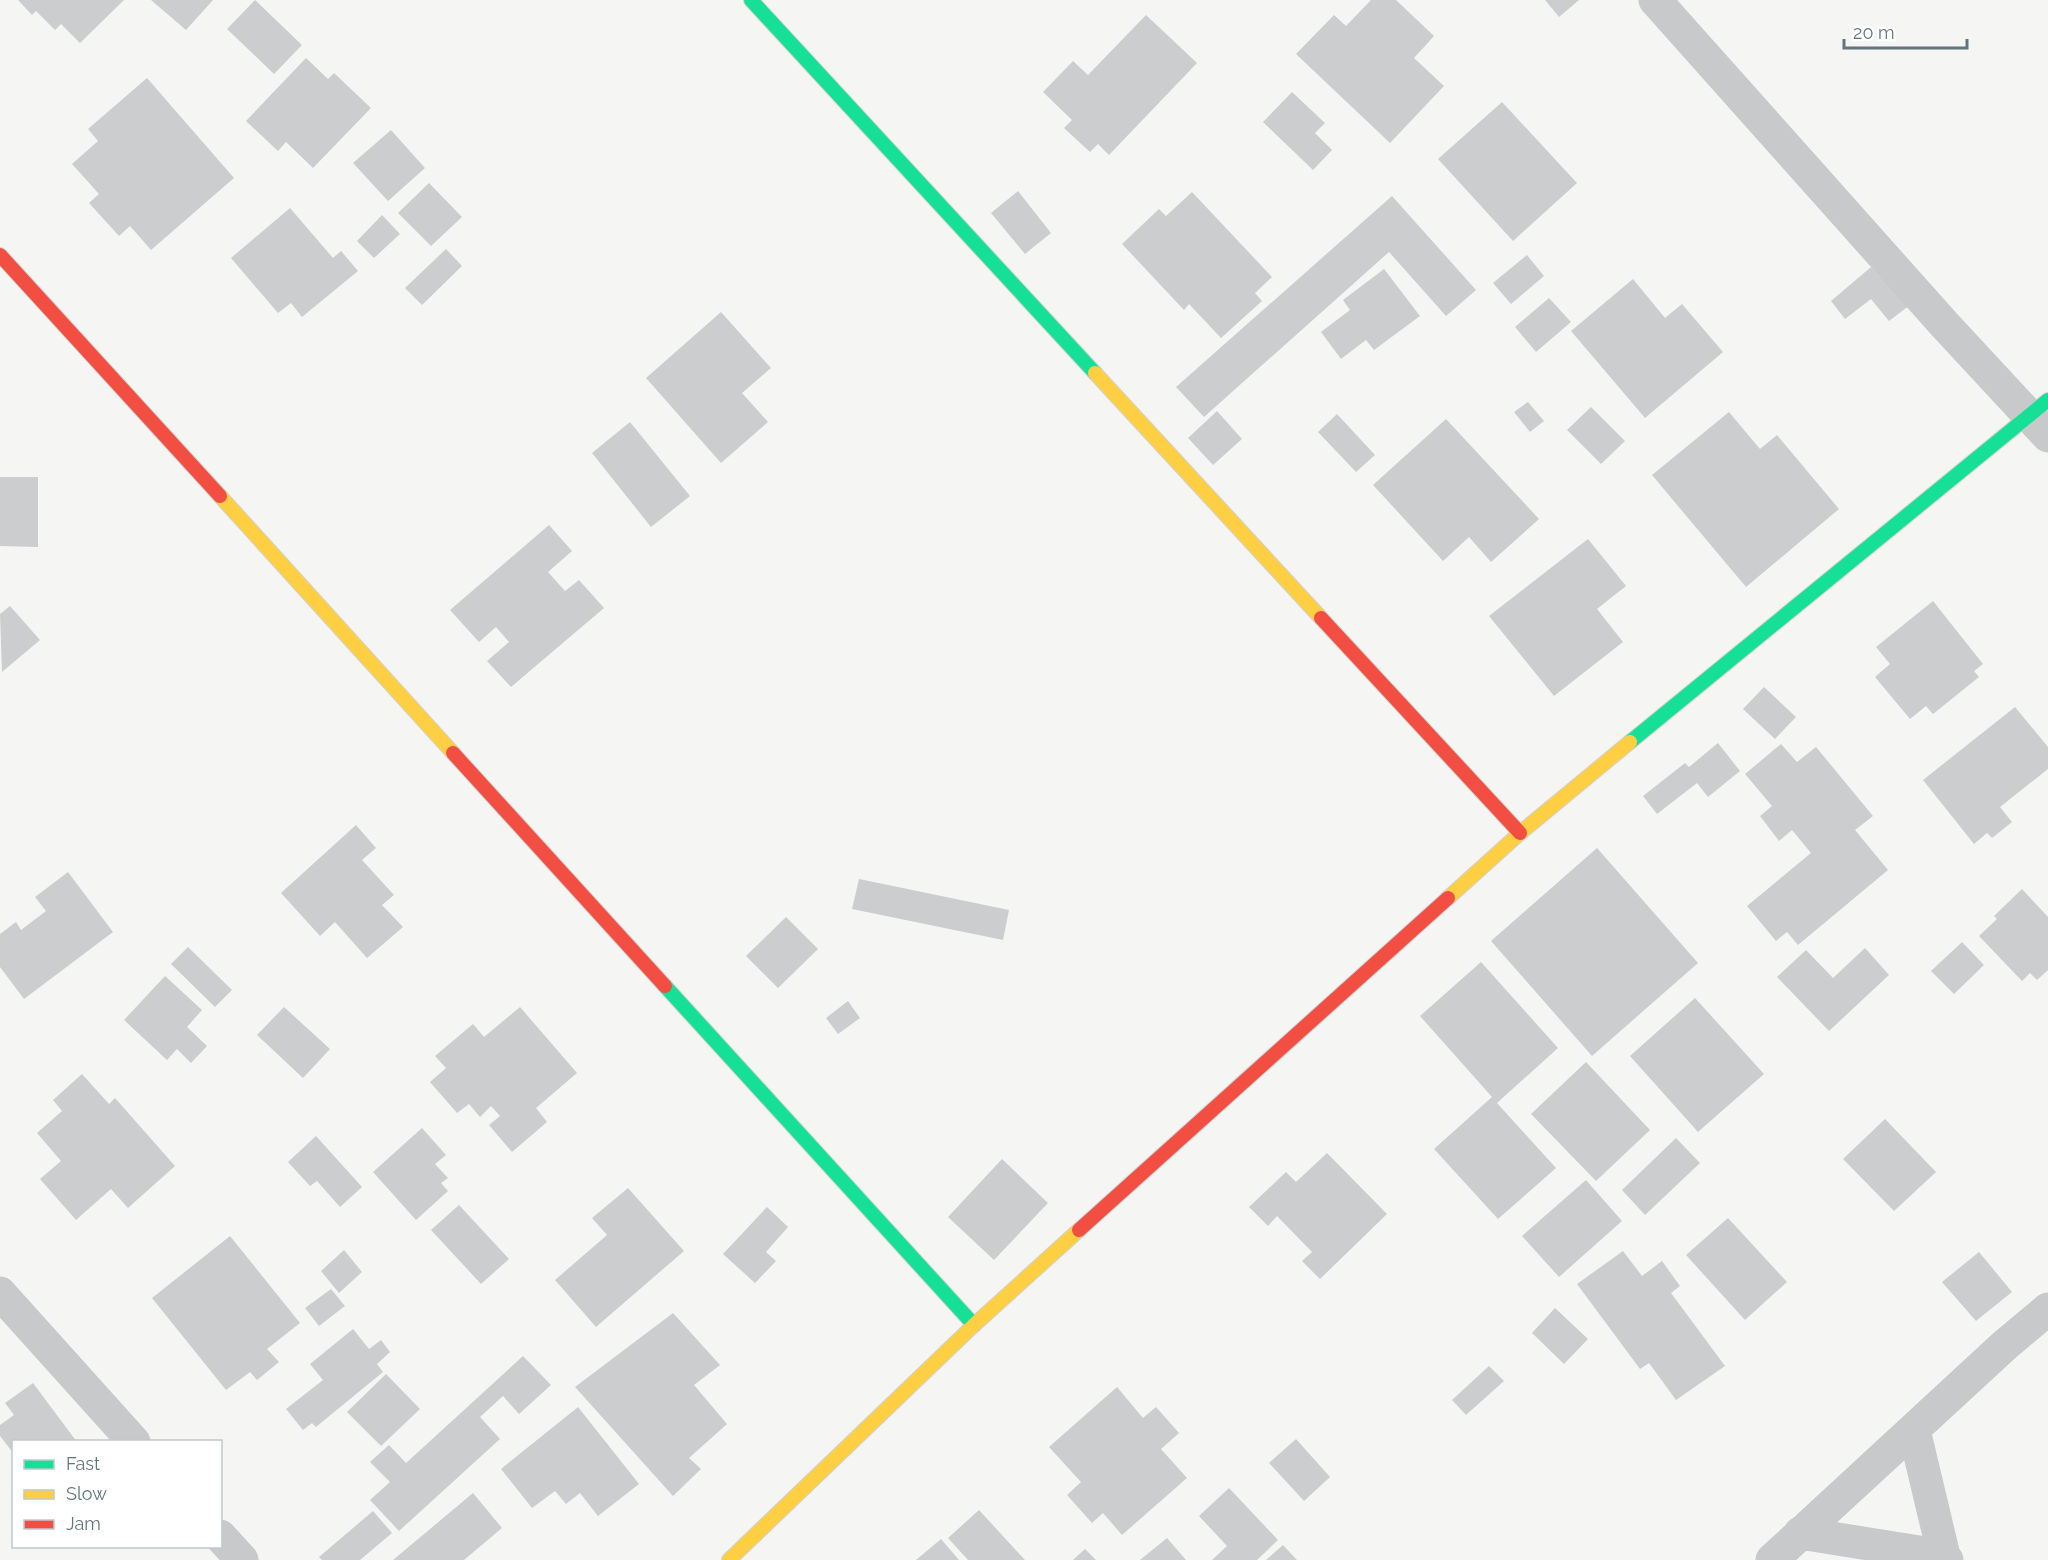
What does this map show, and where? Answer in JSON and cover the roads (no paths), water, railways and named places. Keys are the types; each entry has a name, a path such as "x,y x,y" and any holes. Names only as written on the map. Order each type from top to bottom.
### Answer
{"street":[{"path":"751,0 1520,833"},
{"path":"729,1560 974,1325 1520,833 2042,418 1944,324 1655,0"},
{"path":"0,255 974,1325"},
{"path":"5,1309 132,1440"},
{"path":"1772,1560 2048,1309"},
{"path":"1800,1533 1945,1558 1914,1430"},
{"path":"222,1538 242,1560"}]}
